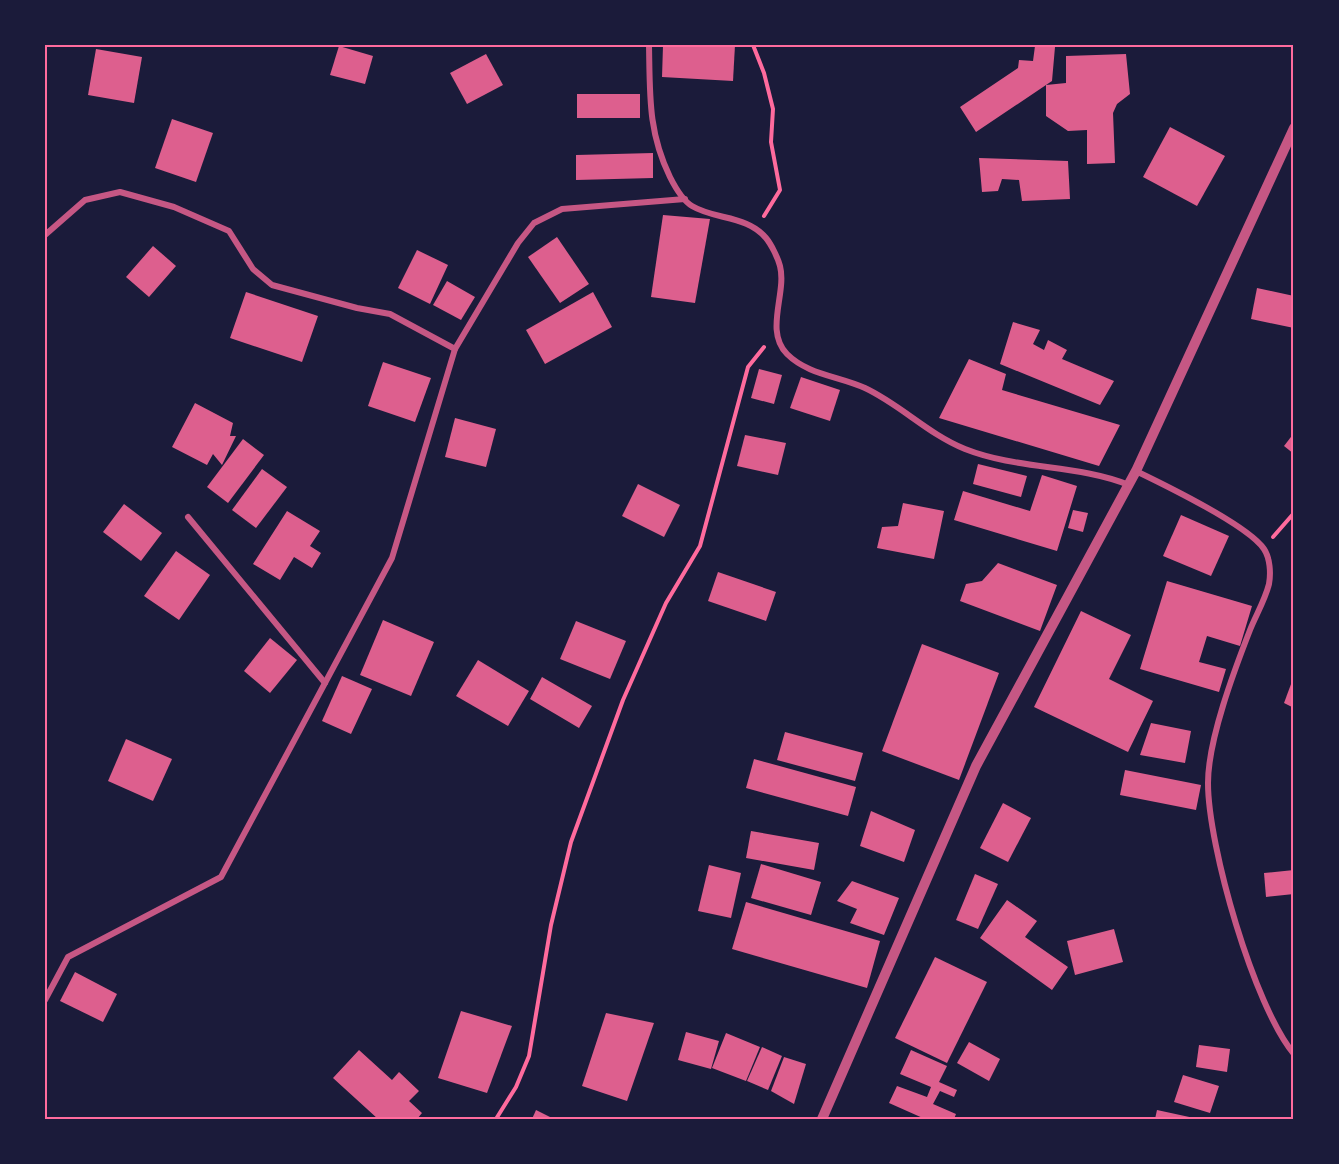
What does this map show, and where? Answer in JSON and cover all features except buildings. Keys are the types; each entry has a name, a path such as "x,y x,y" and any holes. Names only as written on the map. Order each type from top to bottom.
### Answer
{"street":[{"path":"649,45 650,107 657,151 676,189 692,206 748,223 766,237 780,266 777,337 786,353 813,372 855,384 883,397 915,421 966,450 1028,466 1110,477 1129,485"},
{"path":"822,1119 976,766 1136,471 1294,128"},
{"path":"45,235 85,200 120,192 174,207 229,231 253,269 272,285 357,308 390,314 455,349"},
{"path":"45,999 69,957 221,877 392,558 455,349 518,243 534,224 562,209 685,199"},
{"path":"1136,471 1249,534 1264,549 1269,562 1269,583 1245,644 1214,741 1208,783 1212,826 1227,896 1269,1012 1282,1039 1294,1054"},
{"path":"188,517 325,683"}],"path":[{"path":"753,45 773,108 771,142 780,190 756,230"},
{"path":"496,1119 516,1087 530,1056 551,925 571,842 596,772 623,700 666,603 700,546 714,504 748,367 766,344 777,337"},
{"path":"1264,549 1294,513"}]}
